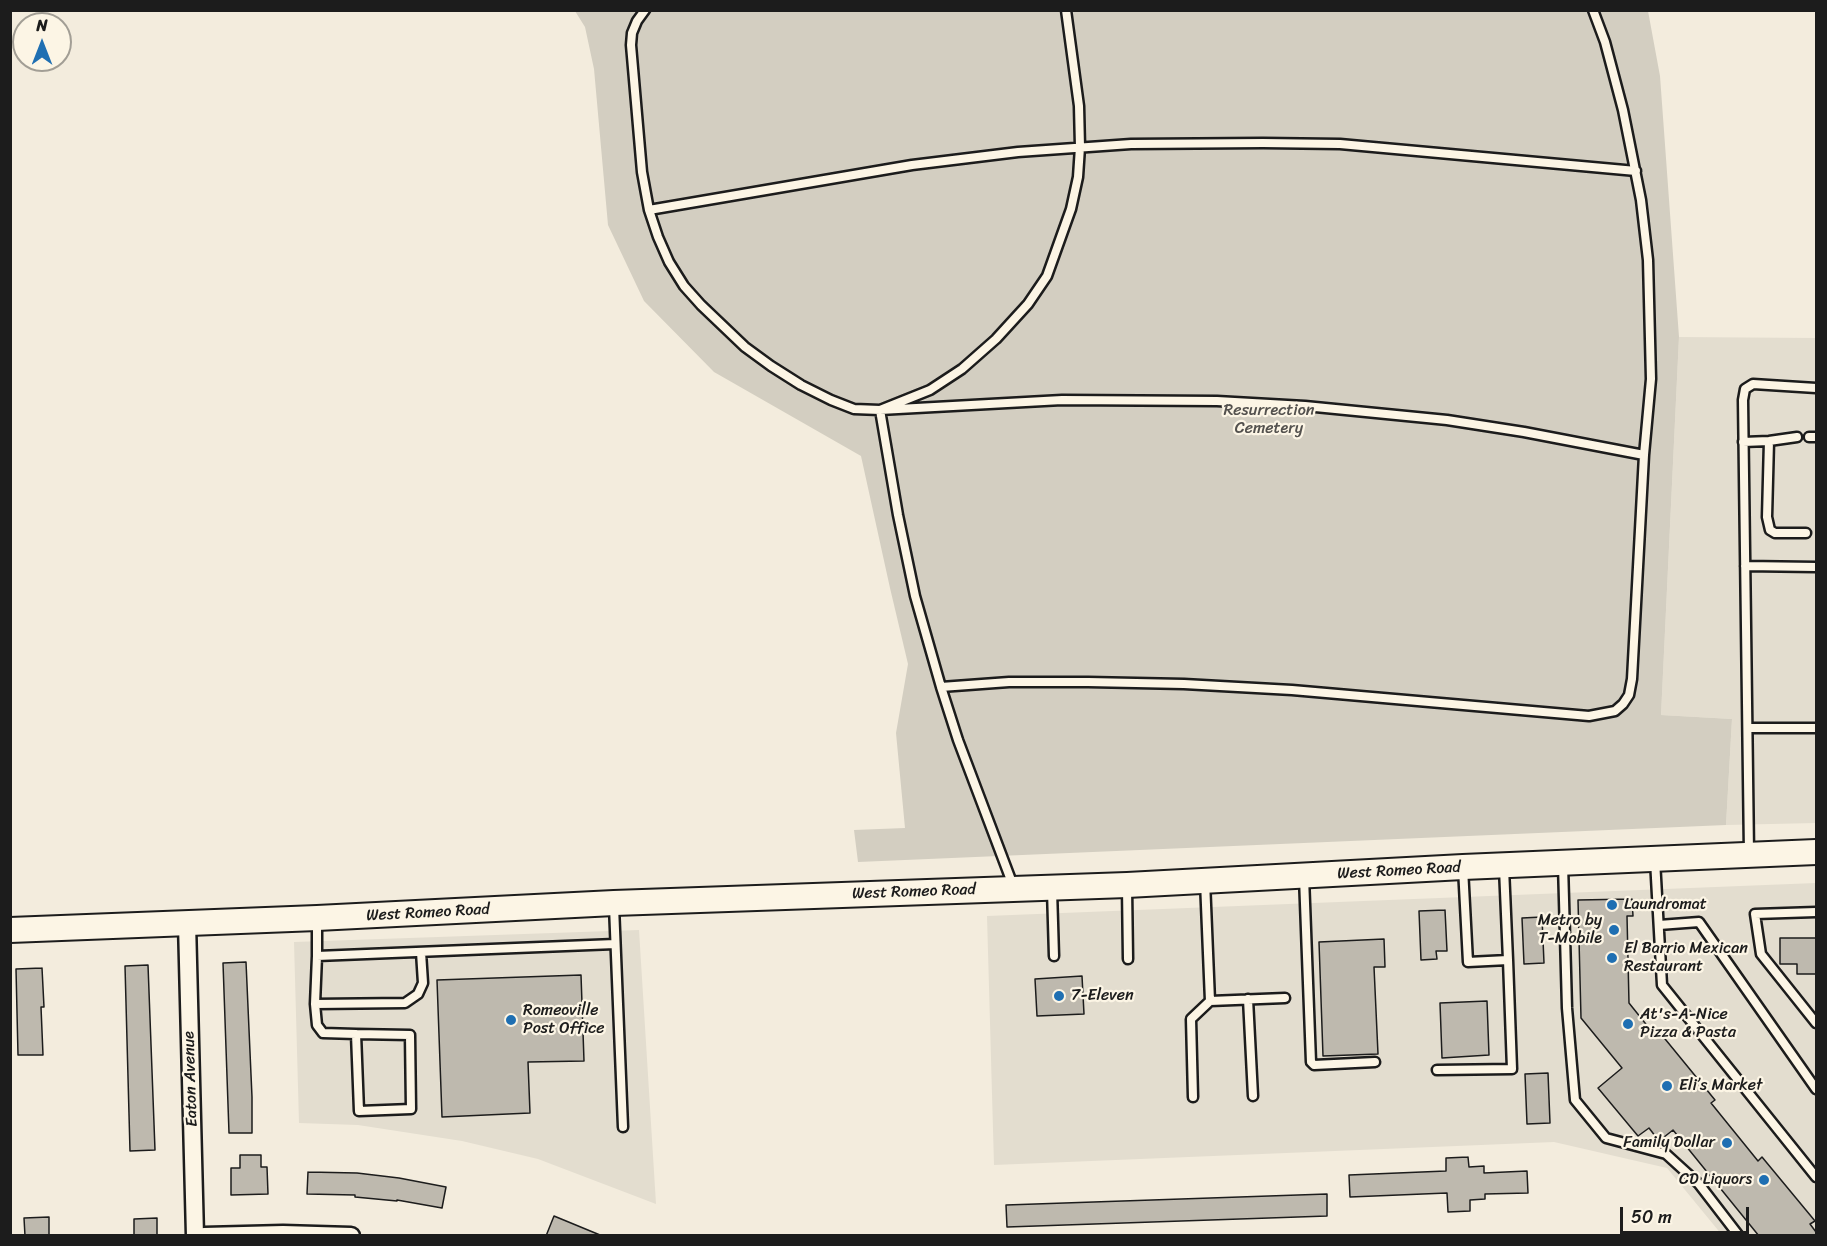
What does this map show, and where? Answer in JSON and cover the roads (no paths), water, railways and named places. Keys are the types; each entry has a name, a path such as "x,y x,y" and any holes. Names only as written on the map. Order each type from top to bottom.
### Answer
{"main road":[{"name":"West Romeo Road","path":"10,930 614,903 1127,885 1463,867 1816,852"}],"street":[{"name":"Eaton Avenue","path":"187,923 195,1236"},
{"path":"204,1236 326,1234 351,1236"}],"lane":[{"path":"645,10 636,21 631,45 642,172 649,210 669,262 684,286 721,326 745,347 801,385 831,400 854,409 880,410 1062,400 1206,401 1305,406 1447,420 1644,455"},
{"path":"880,410 930,390 962,369 996,339 1028,304 1047,276 1071,209 1078,177 1079,106 1066,10"},
{"path":"941,687 1020,682 1184,684 1292,690 1589,716 1615,711 1623,704 1629,695 1632,680 1644,455 1651,380 1648,260 1636,171 1605,42 1593,10"},
{"path":"649,210 912,165 1080,147 1192,143 1340,144 1636,171"},
{"path":"1749,854 1743,400 1745,389 1753,384 1816,388"},
{"path":"880,410 915,596 958,740 1014,888"},
{"path":"1743,442 1797,437"},
{"path":"1769,441 1767,517 1770,530 1775,533 1806,533"},
{"path":"1745,566 1816,567"},
{"path":"1748,728 1816,728"},
{"path":"1655,859 1662,984 1816,1177"},
{"path":"1563,863 1567,1008 1575,1100 1606,1138 1666,1154 1699,1184 1739,1236"},
{"path":"1437,1070 1512,1069 1504,866"},
{"path":"1463,867 1468,962 1508,960"},
{"path":"1304,877 1311,1062 1314,1065 1375,1062"},
{"path":"1205,881 1210,1000"},
{"path":"1127,885 1128,959"},
{"path":"1052,887 1054,956"},
{"path":"614,903 622,1127"},
{"path":"1816,912 1755,914 1761,954 1816,1023"},
{"path":"317,918 318,956 315,1004 317,1025 323,1034 356,1034 410,1035 411,1109 359,1111 356,1034"},
{"path":"1659,925 1699,922 1816,1089"},
{"path":"318,956 615,944"},
{"path":"315,1004 405,1003 418,994 423,982 421,952"},
{"path":"1192,1097 1191,1019 1210,1000 1285,998"},
{"path":"1248,999 1253,1096"}],"place":[{"name":"Laundromat","path":"1612,905"},
{"name":"Metro by T-Mobile","path":"1614,930"},
{"name":"El Barrio Mexican Restaurant","path":"1612,958"},
{"name":"7-Eleven","path":"1059,996"},
{"name":"Romeoville Post Office","path":"511,1020"},
{"name":"At's-A-Nice Pizza & Pasta","path":"1628,1024"},
{"name":"Eli’s Market","path":"1667,1086"},
{"name":"Family Dollar","path":"1727,1143"},
{"name":"CD Liquors","path":"1764,1180"}],"park label":[{"name":"Resurrection Cemetery","path":"1269,420"}]}
